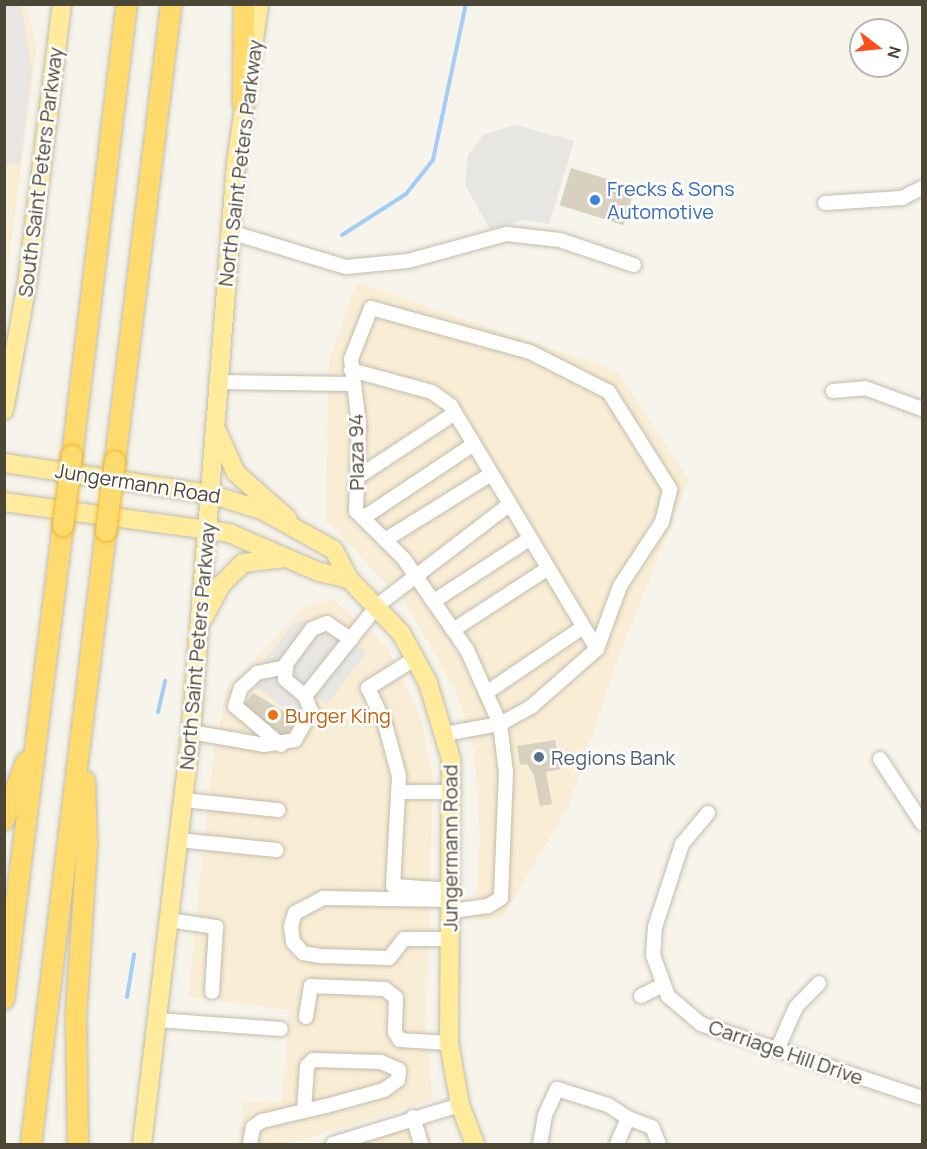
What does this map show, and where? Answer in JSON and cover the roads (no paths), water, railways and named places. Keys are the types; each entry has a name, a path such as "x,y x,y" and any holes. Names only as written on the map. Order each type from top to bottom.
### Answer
{"highway":[{"path":"113,4 117,88"},
{"path":"4,999 128,4"},
{"path":"31,1144 171,4"},
{"path":"243,104 244,4"},
{"path":"78,1144 78,949 87,844 83,718"},
{"path":"4,820 37,731"}],"main road":[{"name":"South Saint Peters Parkway","path":"4,410 27,284 62,4"},
{"name":"North Saint Peters Parkway","path":"142,1144 184,801 200,627 230,232 243,104 259,4"},
{"path":"214,425 236,473 271,498 291,523"},
{"name":"Jungermann Road","path":"4,463 209,494 291,523 334,549 349,579 378,605 416,658 446,734 454,792 449,1043 460,1105 475,1144"},
{"name":"Jungermann Road","path":"4,502 207,529 255,541 319,572 349,579"},
{"path":"200,627 221,585 243,563 272,556 295,559"}],"street":[{"path":"825,203 902,198 922,188"},
{"path":"230,232 346,267 408,261 507,234 560,240 634,265"},
{"name":"Plaza 94","path":"452,900 488,906 501,898 508,826 500,724 453,630 434,601 417,576 356,511 359,424 351,377 371,308 530,352 609,392 670,489 662,522 620,586 597,649"},
{"path":"217,382 351,377 432,392 455,413 597,649 531,706 500,724 446,734"},
{"path":"833,391 865,388 922,409"},
{"path":"358,477 455,413"},
{"path":"363,518 474,444"},
{"path":"385,540 491,474"},
{"path":"305,696 378,605 509,505"},
{"path":"434,601 529,539"},
{"path":"453,630 547,569"},
{"path":"191,732 281,745 295,740 309,719 305,696 285,679 286,667 312,629 327,623 351,639"},
{"path":"486,693 583,627"},
{"path":"416,658 368,688 389,738 399,792 393,886 452,900"},
{"path":"281,745 235,706 241,688 257,673 286,667"},
{"path":"879,759 922,824"},
{"path":"399,792 454,792"},
{"path":"184,801 278,810"},
{"name":"Carriage Hill Drive","path":"708,813 682,844 654,927 653,955 668,996 701,1024 922,1098"},
{"path":"179,840 276,850"},
{"path":"451,939 404,939 388,958 320,956 303,953 293,942 291,926 295,913 323,898 452,900"},
{"path":"170,920 216,927 213,992"},
{"path":"777,1050 796,1007 819,983"},
{"path":"641,996 663,985"},
{"path":"306,1017 311,986 385,989 396,998 395,1032 400,1040 449,1043"},
{"path":"157,1020 281,1029"},
{"path":"250,1144 253,1127 262,1121 304,1111 392,1087 399,1070 381,1062 313,1060 307,1066 304,1111"},
{"path":"540,1144 544,1115 557,1089 608,1105 628,1118 652,1127 659,1144"},
{"path":"333,1144 460,1105"},
{"path":"413,1118 421,1144"},
{"path":"617,1144 628,1118"}],"waterway":[{"path":"342,235 406,194 433,160 466,4"},
{"path":"158,712 165,681"},
{"path":"127,997 134,955"}],"place":[{"name":"Frecks & Sons Automotive","path":"595,200"},
{"name":"Burger King","path":"273,715"},
{"name":"Regions Bank","path":"539,757"}]}
